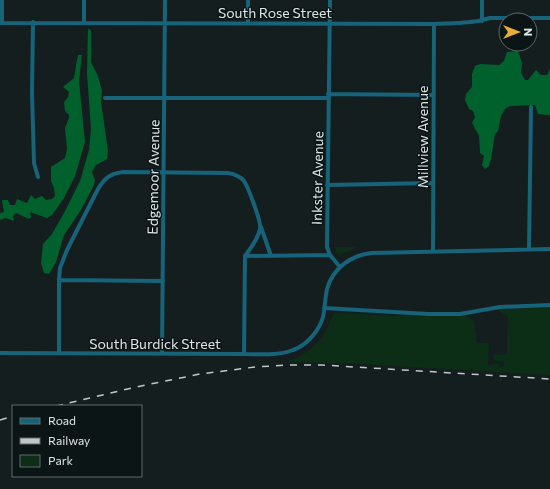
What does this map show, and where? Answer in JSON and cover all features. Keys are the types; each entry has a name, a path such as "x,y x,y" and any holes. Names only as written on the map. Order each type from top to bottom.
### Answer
{"street":[{"path":"1,23 2,0"},
{"path":"84,0 84,22"},
{"name":"Edgemoor Avenue","path":"162,354 165,0"},
{"path":"248,0 248,23"},
{"name":"Inkster Avenue","path":"330,0 327,185 327,247 330,255"},
{"path":"482,0 482,21"},
{"name":"South Rose Street","path":"1,23 434,24 467,23 482,21 490,18 550,18"},
{"path":"32,22 34,163 38,177"},
{"name":"Millview Avenue","path":"433,252 434,24"},
{"path":"105,98 433,95"},
{"path":"529,249 531,107"},
{"path":"60,353 60,268 67,250 98,189 103,181 112,174 123,172 228,172 239,177 244,180 248,188 271,256"},
{"path":"327,185 433,183"},
{"path":"244,354 245,256 258,236 261,227"},
{"path":"550,249 364,254 347,261 334,275 329,284 324,308 428,314 460,314 500,307 550,305"},
{"path":"245,256 330,255 340,267"},
{"path":"59,280 163,281"},
{"name":"South Burdick Street","path":"0,353 244,354 286,352 295,350 307,342 318,328 323,316 324,308"}],"green space":[{"path":"88,29 91,30 91,62 98,76 102,91 101,102 108,151 107,159 96,165 92,172 95,180 94,185 81,210 64,235 56,262 49,274 44,273 41,263 43,244 52,234 80,181 89,150 91,129 87,74"},
{"path":"507,52 518,52 522,63 521,73 525,80 528,80 536,70 541,75 547,75 550,69 550,115 538,114 535,105 510,106 505,109 501,116 498,131 495,134 489,166 485,169 482,165 484,156 480,153 479,136 472,123 475,117 473,111 469,109 465,100 466,94 472,87 472,74 475,66 480,64 499,65 504,61"},
{"path":"78,55 82,55 79,81 85,142 75,176 64,198 52,215 47,218 30,212 31,217 29,219 16,213 13,216 14,221 6,218 0,220 0,213 4,212 2,200 8,200 10,205 15,205 17,199 27,203 31,195 35,199 42,196 46,200 52,199 55,196 51,181 51,167 65,158 67,149 65,128 69,115 65,111 64,102 68,97 69,92 63,87 74,78"},
{"path":"335,247 355,247 354,249 340,255 337,254"},
{"path":"550,307 550,375 346,363 286,362 304,354 319,342 323,337 334,313 400,316 465,315 474,321 477,343 489,343 488,366 499,364 499,367 504,367 504,362 494,360 494,355 507,354 508,317 499,311 499,309"}],"railway":[{"path":"60,405 200,374 255,367 288,365 322,365 550,379"},
{"path":"0,420 12,416"}]}
